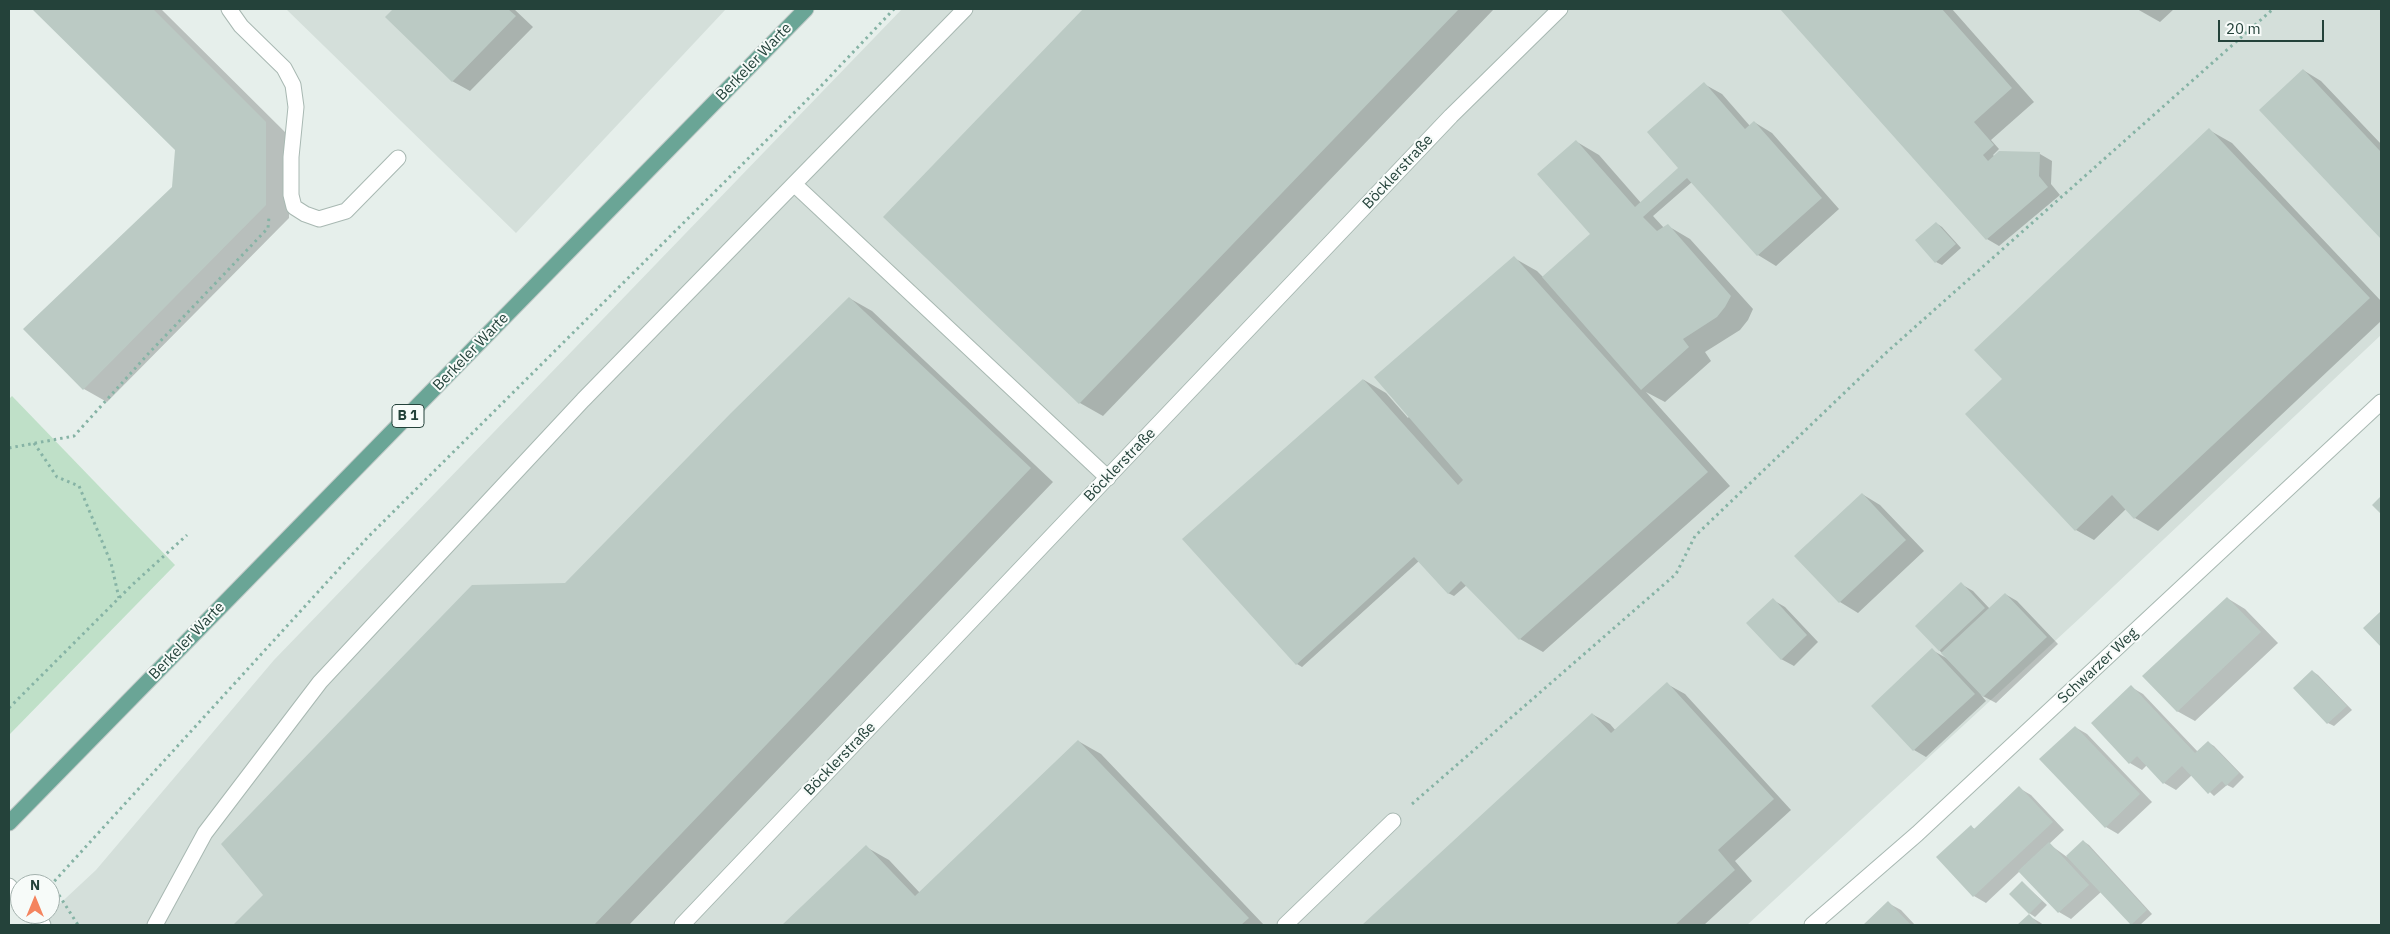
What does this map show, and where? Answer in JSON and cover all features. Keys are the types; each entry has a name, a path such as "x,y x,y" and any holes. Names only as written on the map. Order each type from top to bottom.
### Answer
{"main road":[{"name":"Berkeler Warte","path":"9,823 806,9"}],"street":[{"path":"229,9 241,26 284,68 293,85 296,107 291,157 291,195 294,207 305,214 319,219 346,211 398,158"},
{"path":"155,925 205,833 320,682 583,400 965,9"},
{"name":"Böcklerstraße","path":"682,925 1451,116 1560,9"},
{"path":"794,184 1108,478"},
{"name":"Schwarzer Weg","path":"1812,925 1923,829 2381,402"},
{"path":"1285,925 1393,821"}],"path":[{"path":"60,875 369,536 821,86 894,9"},
{"path":"1393,821 1676,574 1695,536 1888,351 2273,9"},
{"path":"9,448 74,436 149,353 268,228 272,201 291,180"},
{"path":"34,444 57,477 79,486 111,564 119,598"},
{"path":"9,708 119,598 187,535"},
{"path":"60,898 78,925"}],"shaded area":[{"path":"286,9 726,9 516,233"},
{"path":"902,9 2381,9 2381,335 2081,617 1747,925 37,925 60,924 60,904 96,870 274,660"}],"green space":[{"path":"12,396 175,565 9,735 9,399"}],"building":[{"path":"32,9 153,9 266,122 266,205 83,390 23,329 172,187 175,150"},
{"path":"393,9 508,9 516,16 452,82 385,17"},
{"path":"1083,9 1459,9 1079,404 883,217"},
{"path":"1780,9 1942,9 2012,88 1974,122 1994,145 1983,155 1988,161 1999,151 2040,152 2039,176 2048,187 1986,240"},
{"path":"2303,69 2381,152 2381,239 2259,110"},
{"path":"1704,82 1745,129 1754,121 1822,198 1757,256 1687,178 1643,217 1657,231 1668,224 1731,296 1717,317 1683,339 1689,347 1641,390 1542,277 1590,234 1537,174 1576,140 1635,207 1678,168 1647,132"},
{"path":"2209,128 2370,298 2134,519 2112,495 2075,531 1965,414 2002,379 1974,350"},
{"path":"1936,222 1956,244 1935,263 1915,240"},
{"path":"1514,256 1708,472 1519,640 1461,581 1448,594 1414,557 1296,665 1182,539 1363,379 1458,485 1463,480 1374,377"},
{"path":"849,297 1031,468 594,925 233,925 263,895 221,844 472,585 565,583 731,413"},
{"path":"1862,493 1906,540 1839,603 1794,556"},
{"path":"2381,496 2381,514 2372,505"},
{"path":"1961,582 1985,608 1939,651 1915,626"},
{"path":"2005,593 2047,637 1983,697 1941,653"},
{"path":"2227,597 2261,632 2177,712 2142,676"},
{"path":"1773,598 1807,635 1781,660 1746,623"},
{"path":"2381,611 2381,647 2363,628"},
{"path":"1932,648 1975,694 1913,751 1871,706"},
{"path":"2312,670 2347,706 2327,724 2293,688"},
{"path":"1667,682 1774,799 1718,850 1735,870 1675,925 1362,925 1592,713 1611,733"},
{"path":"2131,685 2195,753 2208,741 2239,773 2226,786 2222,781 2208,794 2182,766 2163,784 2137,756 2129,764 2091,723"},
{"path":"2075,726 2140,794 2105,828 2039,759"},
{"path":"1078,740 1249,918 1241,925 782,925 866,845 915,896"},
{"path":"2019,786 2053,822 1973,897 1936,857 1971,825 1974,829"},
{"path":"2083,840 2147,910 2131,925 2066,856"},
{"path":"2049,842 2089,885 2058,913 2018,871"},
{"path":"2022,881 2042,901 2029,914 2009,894"},
{"path":"1888,901 1911,925 1863,925"},
{"path":"2029,914 2039,925 2017,925"}]}
